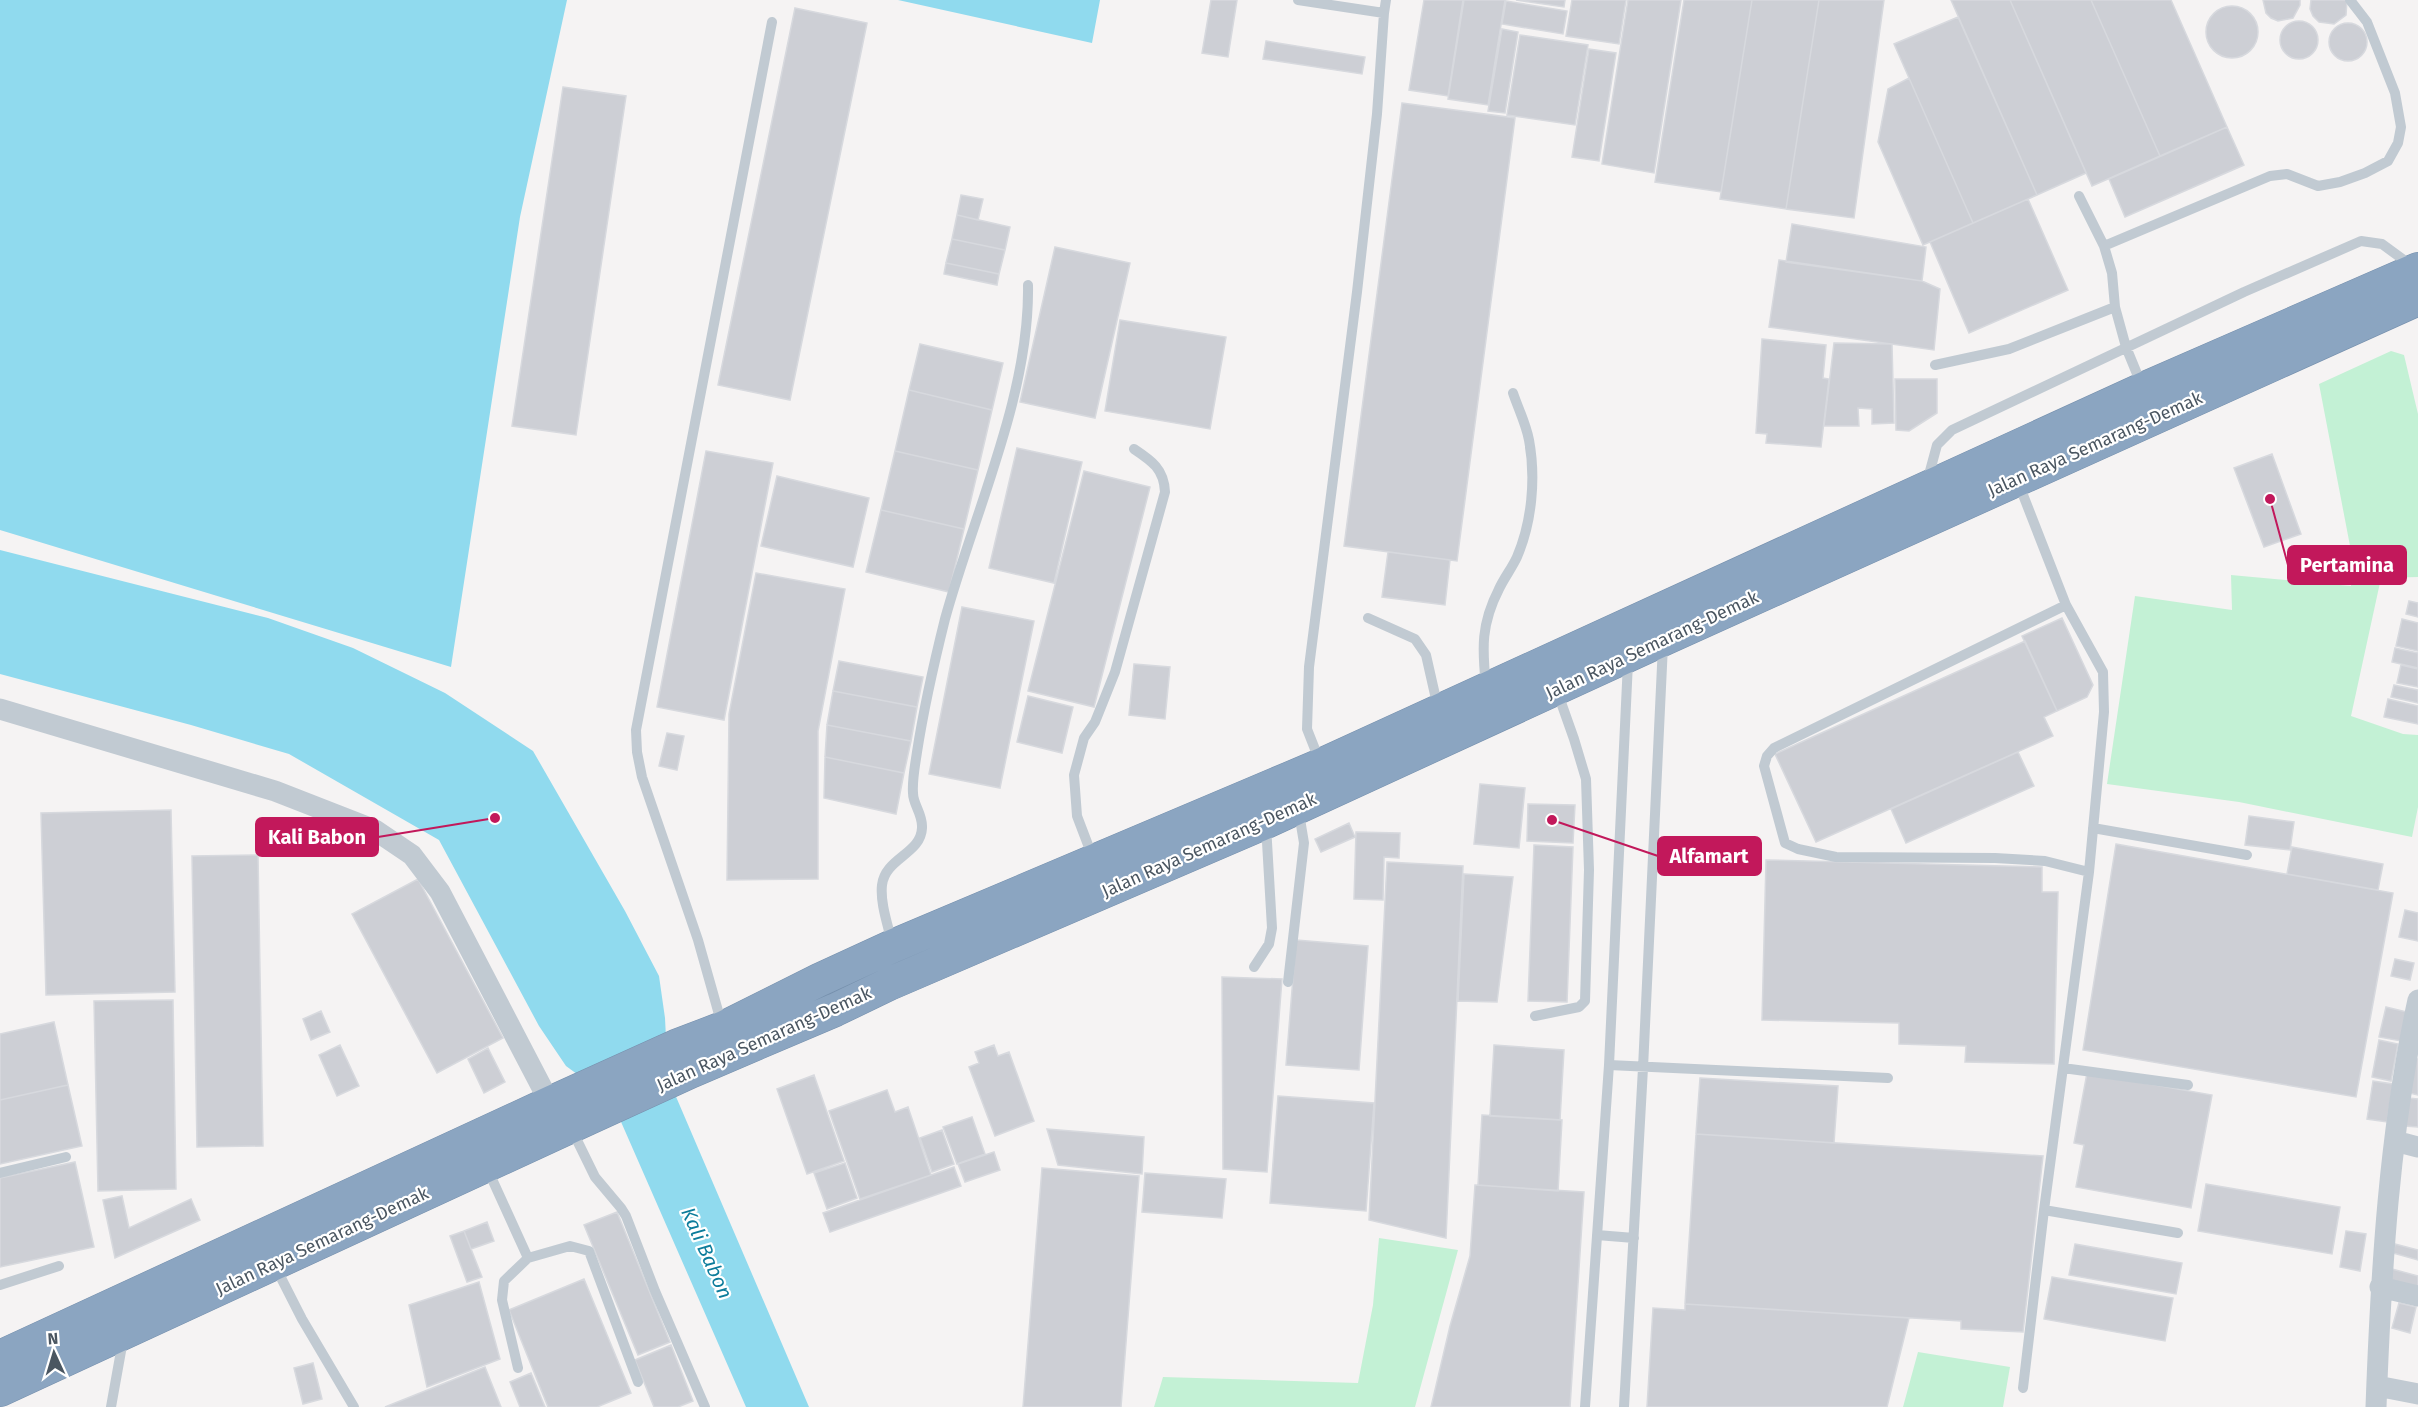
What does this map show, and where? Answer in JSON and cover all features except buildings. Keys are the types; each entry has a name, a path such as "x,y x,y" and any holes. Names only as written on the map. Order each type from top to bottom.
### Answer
{"highway":[{"name":"Jalan Raya Semarang-Demak","path":"684,1059 723,1028 893,946 1321,765 2143,389 2418,279"},
{"name":"Jalan Raya Semarang-Demak","path":"0,1357 684,1059 835,1010 889,984 1266,822 2017,479 2418,279"},
{"name":"Jalan Raya Semarang-Demak","path":"0,1390 273,1263 491,1175 571,1110"}],"street":[{"path":"0,709 274,791 375,830 412,855 440,892 571,1110"},
{"path":"2418,1000 2413,1048 2403,1070 2380,1287 2377,1397 2418,1394"},
{"path":"2395,1142 2418,1147"},
{"path":"2380,1287 2418,1296"}],"lane":[{"path":"1298,0 1384,13"},
{"path":"1321,765 1308,729 1308,667 1357,292 1377,114 1386,0"},
{"path":"2103,246 2270,176 2287,174 2318,186 2348,179 2388,161 2398,144 2401,127 2395,93 2371,30 2350,0"},
{"path":"723,1028 698,940 642,777 636,730 772,22"},
{"path":"2079,196 2103,246 2112,273 2115,307 2126,347 2143,389"},
{"path":"1925,488 1936,445 1952,430 2244,292 2361,241 2382,244 2418,279"},
{"path":"893,946 884,906 882,884 891,864 916,846 922,830 921,814 913,795 922,718 946,618 1007,422 1026,333 1028,285"},
{"path":"1935,365 2008,349 2115,307"},
{"path":"1487,689 1482,654 1483,631 1498,590 1517,557 1527,526 1534,475 1529,438 1513,393"},
{"path":"1094,861 1077,816 1074,775 1084,738 1095,722 1115,672 1165,492 1164,479 1156,464 1134,449"},
{"path":"2017,479 2066,605 2103,672 2104,712 2089,872 2023,1388"},
{"path":"2066,605 1774,748 1767,756 1764,766 1785,843 1798,849 1836,857 1995,858 2045,861 2089,872"},
{"path":"1368,618 1415,639 1426,656 1439,711"},
{"path":"1624,1407 1664,639"},
{"path":"1585,1407 1609,1065 1626,670 1629,656"},
{"path":"1535,1016 1579,1007 1585,1001 1589,870 1586,779 1556,689"},
{"path":"1288,982 1304,843 1298,807"},
{"path":"1254,966 1269,944 1272,928 1266,822"},
{"path":"2093,828 2247,855"},
{"path":"1609,1065 1888,1078"},
{"path":"2063,1068 2188,1085"},
{"path":"571,1110 595,1177 626,1216 655,1291 705,1407"},
{"path":"0,1173 66,1157"},
{"path":"491,1175 528,1258"},
{"path":"2044,1210 2178,1233"},
{"path":"1597,1235 1634,1238"},
{"path":"518,1368 502,1300 504,1281 528,1258 570,1246 589,1251 638,1382"},
{"path":"273,1263 302,1319 354,1407"},
{"path":"0,1285 59,1266"},
{"path":"111,1407 124,1331"}],"green space":[{"path":"2391,351 2404,355 2418,414 2418,577 2381,578 2351,716 2403,734 2418,735 2418,807 2412,837 2239,802 2107,784 2135,596 2232,610 2231,575 2351,586 2351,551 2319,384"},
{"path":"1379,1238 1458,1250 1415,1407 1154,1407 1163,1377 1358,1383 1373,1305"},
{"path":"1918,1352 2010,1367 2003,1407 1903,1407"}],"water":[{"path":"0,0 567,0 520,217 451,667 0,530"},
{"path":"898,0 1100,0 1092,43"},
{"path":"0,550 268,618 353,648 445,693 533,751 625,911 659,976 665,1018 668,1078 809,1407 746,1407 611,1099 566,1066 539,1026 439,840 289,754 191,725 0,674"}],"place":[{"name":"Pertamina","path":"2270,499"},
{"name":"Kali Babon","path":"495,818"},
{"name":"Alfamart","path":"1552,820"}]}
